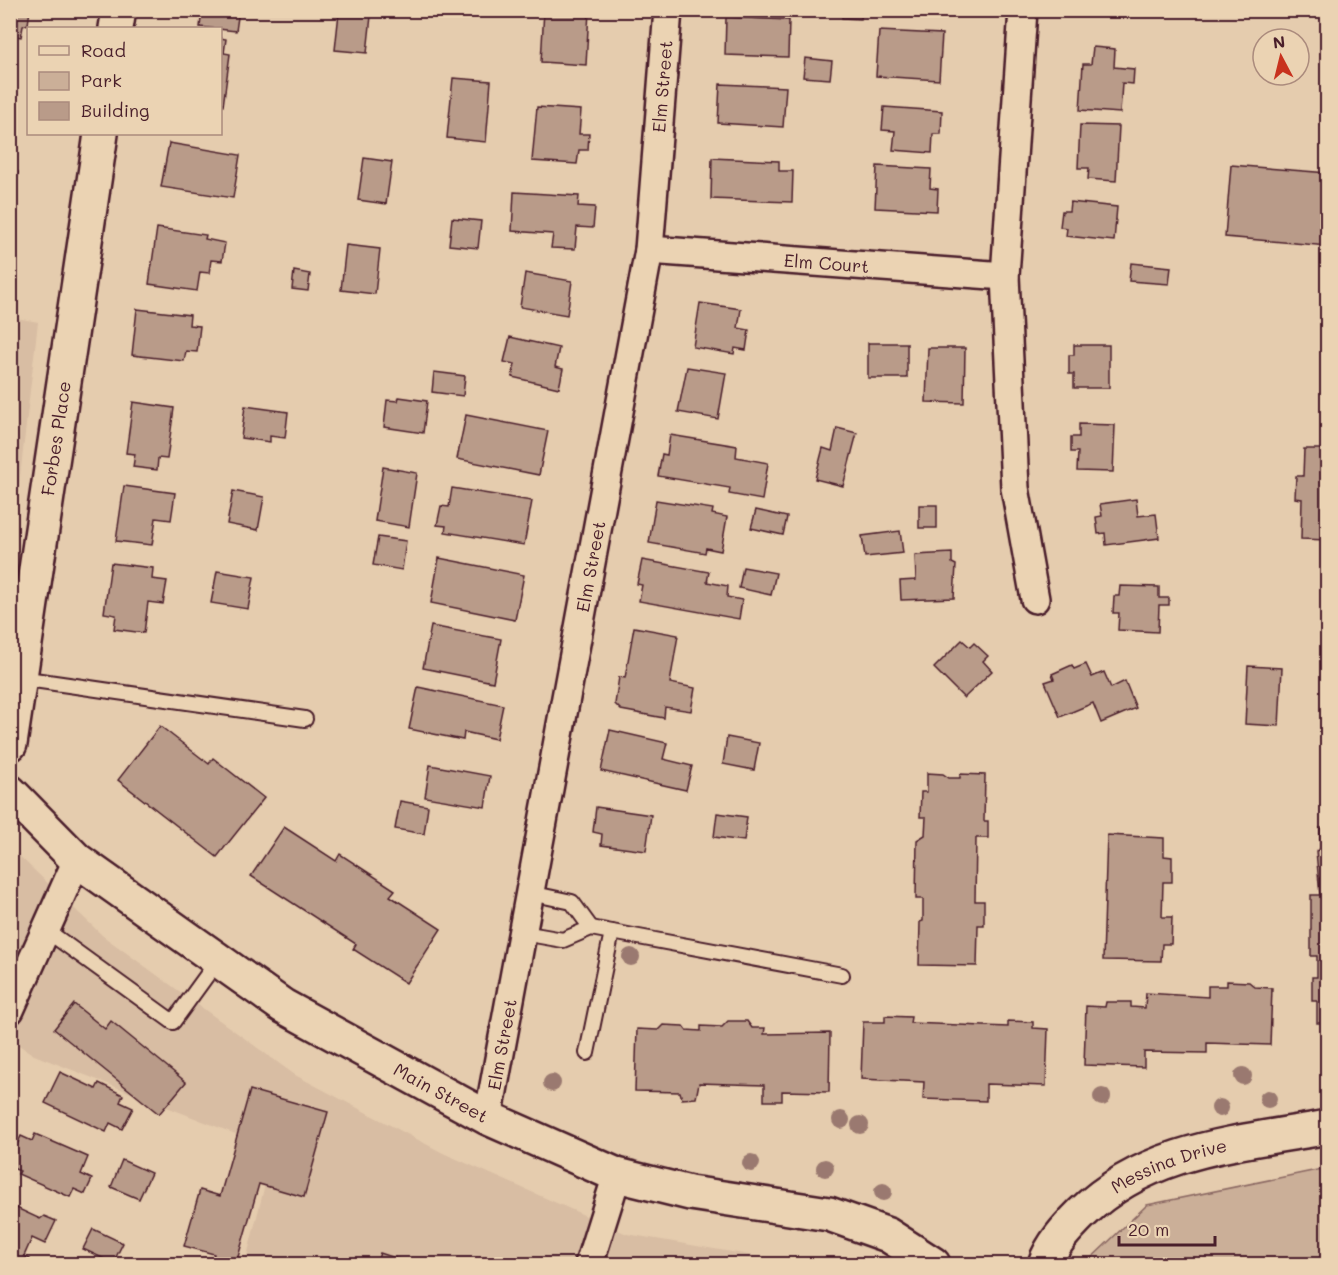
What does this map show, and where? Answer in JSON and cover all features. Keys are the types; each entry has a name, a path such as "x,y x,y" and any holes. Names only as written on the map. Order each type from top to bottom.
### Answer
{"main road":[{"path":"116,27 119,10"},
{"name":"Forbes Place","path":"10,744 100,135"},
{"name":"Main Street","path":"10,792 77,861 283,1006 489,1118 617,1175 690,1192 828,1215 888,1235 933,1264"},
{"name":"Messina Drive","path":"1045,1264 1049,1254 1068,1227 1098,1198 1139,1170 1199,1150 1328,1127"}],"street":[{"name":"Elm Street","path":"489,1118 648,250 668,10"},
{"path":"1023,10 1005,276 1015,488 1035,599"},
{"name":"Elm Court","path":"648,250 1005,276"},
{"path":"10,1010 77,861"},
{"path":"589,1264 617,1175"}],"lane":[{"path":"20,678 305,719"},
{"path":"530,893 572,902 591,928"},
{"path":"523,933 563,940 591,928 842,975"},
{"path":"46,930 173,1022 218,960"},
{"path":"587,1053 612,932"}],"shaded area":[{"path":"10,317 38,322 11,554"},
{"path":"10,847 103,936 295,1075 443,1153 627,1234 801,1264 245,1264 274,1149 34,1055 11,1040"}],"green space":[{"path":"1327,1168 1327,1264 1085,1264 1147,1205"}],"building":[{"path":"10,10 30,10 28,24 23,26 21,37 10,35"},
{"path":"202,10 239,10 236,31 222,29 222,27 200,27"},
{"path":"544,10 589,11 586,65 541,62"},
{"path":"842,10 862,10 861,19 842,18"},
{"path":"339,13 371,16 367,53 335,50"},
{"path":"726,17 789,20 788,57 725,55"},
{"path":"879,31 942,34 939,80 876,76"},
{"path":"222,38 226,39 224,53 230,54 223,106"},
{"path":"1093,47 1115,49 1114,67 1134,69 1133,84 1122,83 1120,113 1080,110 1083,64 1091,64"},
{"path":"805,58 832,61 830,79 803,77"},
{"path":"1328,60 1328,127 1322,126"},
{"path":"10,69 16,70 13,110 10,110"},
{"path":"453,78 491,81 486,142 447,138"},
{"path":"720,84 786,87 783,127 718,123"},
{"path":"537,107 581,110 579,134 589,134 588,150 579,150 577,164 532,161"},
{"path":"884,107 942,111 941,134 933,134 932,153 893,150 895,131 882,130"},
{"path":"1080,125 1119,126 1116,181 1088,179 1089,168 1078,168"},
{"path":"169,143 240,155 233,198 161,187"},
{"path":"364,158 392,162 386,204 358,200"},
{"path":"712,158 779,161 779,171 793,171 792,202 711,199"},
{"path":"1231,165 1328,173 1328,246 1225,237"},
{"path":"877,166 931,169 930,188 938,189 937,211 875,208"},
{"path":"10,172 18,172 14,208 10,207"},
{"path":"514,192 579,196 578,206 595,207 593,228 577,227 575,249 551,248 553,234 512,231"},
{"path":"1070,202 1117,207 1114,241 1066,236 1067,228 1060,227 1062,211 1069,211"},
{"path":"452,218 481,221 478,248 449,245"},
{"path":"157,228 206,235 205,239 225,243 222,261 211,260 209,273 200,272 197,291 149,284"},
{"path":"346,245 380,249 375,294 341,290"},
{"path":"1131,263 1171,267 1169,284 1129,281"},
{"path":"294,271 310,274 308,291 292,289"},
{"path":"525,273 572,281 567,315 520,307"},
{"path":"700,303 741,309 738,328 749,330 746,350 735,348 734,354 693,347"},
{"path":"137,309 190,315 189,325 200,326 197,352 186,351 184,361 132,355"},
{"path":"510,337 559,348 555,367 563,369 559,388 512,377 515,364 504,362"},
{"path":"868,343 907,343 907,378 868,378"},
{"path":"1074,345 1109,345 1109,388 1074,388 1074,374 1069,374 1069,355 1074,355"},
{"path":"928,348 965,348 964,403 926,402"},
{"path":"687,367 726,373 718,419 678,412"},
{"path":"434,372 465,376 463,396 432,392"},
{"path":"399,397 427,401 423,433 384,427 387,400 398,401"},
{"path":"133,402 174,408 167,459 158,458 157,470 133,467 135,454 126,453"},
{"path":"245,406 288,412 285,438 270,436 270,442 241,438"},
{"path":"466,415 548,431 539,475 457,459"},
{"path":"1079,424 1115,425 1113,472 1077,471 1078,452 1071,452 1071,437 1079,437"},
{"path":"837,428 857,433 843,486 815,479 823,448 832,451"},
{"path":"670,435 737,446 736,457 768,463 762,500 729,494 730,488 658,476 662,454 667,455"},
{"path":"1304,449 1328,449 1328,540 1301,539 1302,499 1295,498 1296,476 1303,476"},
{"path":"383,467 417,473 409,527 375,521"},
{"path":"124,486 175,493 171,520 156,518 152,545 116,541"},
{"path":"452,488 532,501 524,545 445,532 446,526 437,525 441,506 449,507"},
{"path":"233,491 264,497 258,530 227,524"},
{"path":"1136,499 1138,516 1156,514 1159,538 1106,545 1105,533 1098,534 1096,517 1102,516 1100,504"},
{"path":"656,500 713,509 712,514 727,517 721,551 706,548 705,553 649,543"},
{"path":"919,505 937,505 937,528 919,528"},
{"path":"756,510 787,517 783,535 751,528"},
{"path":"900,531 903,553 865,557 862,536"},
{"path":"378,537 406,541 402,570 373,565"},
{"path":"952,553 952,563 956,565 954,598 901,600 900,581 916,580 915,555"},
{"path":"439,558 524,575 515,620 431,603"},
{"path":"642,560 709,572 707,582 728,586 727,597 742,600 739,619 639,601 642,585 637,584"},
{"path":"111,563 153,568 152,579 167,581 163,604 148,602 144,633 114,629 116,615 104,613"},
{"path":"743,567 776,573 771,595 739,588"},
{"path":"217,571 254,577 248,609 211,603"},
{"path":"1120,586 1159,587 1159,598 1169,598 1169,605 1159,605 1158,632 1118,630 1119,613 1113,613 1114,596 1119,596"},
{"path":"431,626 501,639 493,682 423,668"},
{"path":"634,627 678,635 670,683 695,688 691,711 665,707 664,718 621,710 615,704 619,677 625,678"},
{"path":"962,640 970,647 974,643 988,656 983,661 992,671 964,698 934,668"},
{"path":"1086,664 1092,677 1104,672 1111,688 1125,681 1136,708 1101,723 1093,703 1060,717 1045,682 1054,679 1052,674 1072,665 1074,669"},
{"path":"1248,666 1282,668 1279,726 1245,724"},
{"path":"418,687 503,705 496,739 464,732 463,740 409,729"},
{"path":"160,726 209,764 213,758 264,798 217,857 118,780"},
{"path":"610,730 667,743 663,759 692,766 686,790 601,771"},
{"path":"727,737 759,743 754,770 723,764"},
{"path":"430,765 490,776 485,807 425,797"},
{"path":"927,773 943,774 949,778 960,778 960,774 985,775 984,821 988,821 988,838 976,838 975,901 984,901 984,925 978,925 977,966 919,965 923,899 916,899 917,840 925,835 926,817 920,817 921,792 927,792"},
{"path":"400,801 428,806 424,834 395,829"},
{"path":"596,807 651,815 646,851 601,845 602,834 593,832"},
{"path":"717,813 747,817 744,841 714,837"},
{"path":"284,827 336,861 340,854 395,890 390,896 441,929 406,983 353,949 356,944 251,876"},
{"path":"1320,828 1328,828 1328,1023 1317,1023 1317,1001 1312,1001 1312,977 1317,977 1317,956 1311,956 1311,895 1320,895 1316,851 1320,849"},
{"path":"1107,835 1164,838 1164,856 1172,857 1172,882 1163,882 1162,917 1172,917 1171,944 1162,944 1161,961 1103,960"},
{"path":"1227,981 1249,982 1255,987 1272,988 1270,1045 1207,1043 1207,1053 1144,1052 1144,1067 1084,1065 1086,1006 1105,1007 1106,1002 1131,1002 1131,1007 1145,1008 1146,993 1208,997 1208,986 1227,986"},
{"path":"74,1004 105,1029 111,1021 186,1082 159,1114 54,1029"},
{"path":"885,1016 911,1017 910,1023 1008,1027 1008,1021 1033,1022 1033,1028 1048,1029 1046,1086 986,1084 986,1101 923,1099 924,1082 861,1079 863,1022 885,1022"},
{"path":"728,1021 747,1021 752,1028 765,1028 764,1034 830,1033 829,1092 782,1091 782,1101 764,1101 764,1085 699,1083 696,1098 682,1099 680,1092 635,1091 637,1029 658,1030 663,1025 683,1026 686,1030 701,1031 701,1026 722,1027"},
{"path":"60,1072 96,1089 99,1083 123,1095 120,1102 133,1108 122,1129 110,1123 106,1132 45,1103"},
{"path":"250,1090 328,1112 304,1197 259,1184 236,1264 211,1264 214,1254 184,1246 200,1190 220,1196"},
{"path":"35,1134 88,1157 81,1174 92,1179 85,1194 74,1189 70,1197 18,1174 20,1171 10,1167 10,1160 21,1136 32,1141"},
{"path":"122,1160 151,1173 139,1199 111,1187"},
{"path":"10,1205 40,1219 44,1216 56,1221 45,1244 32,1238 24,1256 30,1259 27,1264 10,1261"},
{"path":"93,1229 123,1243 113,1263 83,1249"},
{"path":"380,1253 414,1264 376,1264"}]}
